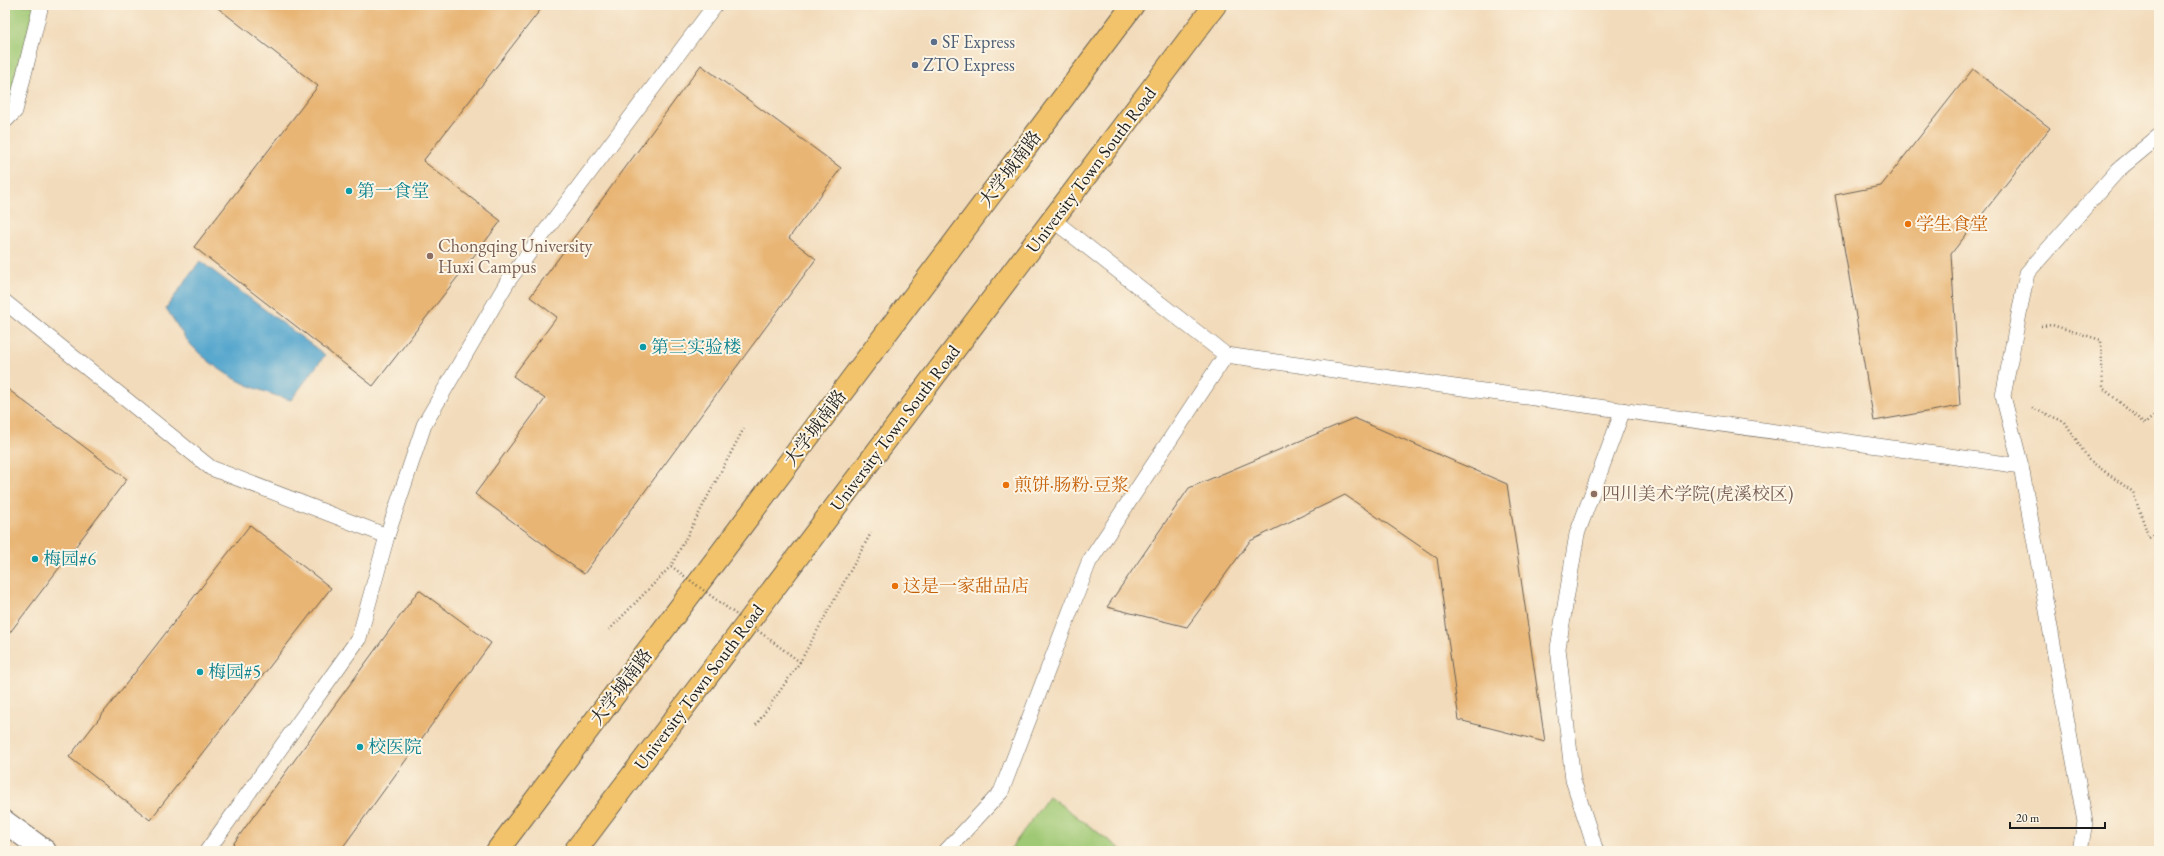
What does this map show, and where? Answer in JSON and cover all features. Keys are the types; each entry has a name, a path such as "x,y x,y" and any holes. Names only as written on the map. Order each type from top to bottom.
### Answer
{"main road":[{"name":"大学城南路","path":"497,851 1133,5"},
{"name":"University Town South Road","path":"575,851 1215,5"}],"street":[{"path":"5,822 44,851"}],"lane":[{"path":"5,121 15,111 41,5"},
{"path":"208,851 358,638 387,536 424,425 508,281 715,5"},
{"path":"2080,851 2085,822 2021,466 2004,396 2027,273 2118,170 2159,136"},
{"path":"1053,220 1226,354 2021,466"},
{"path":"5,302 211,468 387,536"},
{"path":"946,851 1001,792 1089,562 1226,354"},
{"path":"1596,851 1572,780 1558,648 1577,534 1623,410"}],"path":[{"path":"2016,328 2052,325 2101,340 2103,388 2145,424 2159,411"},
{"path":"2004,396 2065,422 2089,460 2133,492 2149,538 2159,530"},
{"path":"608,630 671,566 744,428"},
{"path":"756,724 800,662 871,533"},
{"path":"671,566 800,662"}],"green space":[{"path":"5,5 41,5 5,121"},
{"path":"1049,796 1123,851 1009,851"}],"water":[{"path":"200,261 325,355 291,400 250,386 214,366 192,346 178,327 166,308"}],"building":[{"name":"第一食堂","path":"214,5 544,5 423,161 501,221 373,386 194,247 318,86"},
{"name":"第三实验楼","path":"701,65 841,168 789,238 816,259 584,574 475,494 545,399 513,376 557,317 530,297"},
{"name":"学生食堂","path":"1973,69 2050,128 1951,254 1960,406 1874,421 1835,195 1881,186"},
{"name":"梅园#6","path":"5,387 127,479 5,639"},
{"path":"1354,418 1507,484 1545,742 1459,720 1437,558 1345,495 1250,541 1187,627 1107,607 1189,488"},
{"name":"梅园#5","path":"250,525 331,588 150,820 69,757"},
{"name":"校医院","path":"419,590 491,643 340,851 228,851"}],"place":[{"name":"SF Express","path":"934,42"},
{"name":"ZTO Express","path":"915,65"},
{"name":"第一食堂","path":"349,191"},
{"name":"学生食堂","path":"1908,224"},
{"name":"Chongqing University Huxi Campus","path":"430,256"},
{"name":"第三实验楼","path":"643,347"},
{"name":"煎饼·肠粉·豆浆","path":"1006,485"},
{"name":"四川美术学院(虎溪校区)","path":"1594,494"},
{"name":"梅园#6","path":"35,559"},
{"name":"这是一家甜品店","path":"895,586"},
{"name":"梅园#5","path":"200,672"},
{"name":"校医院","path":"360,747"}]}
